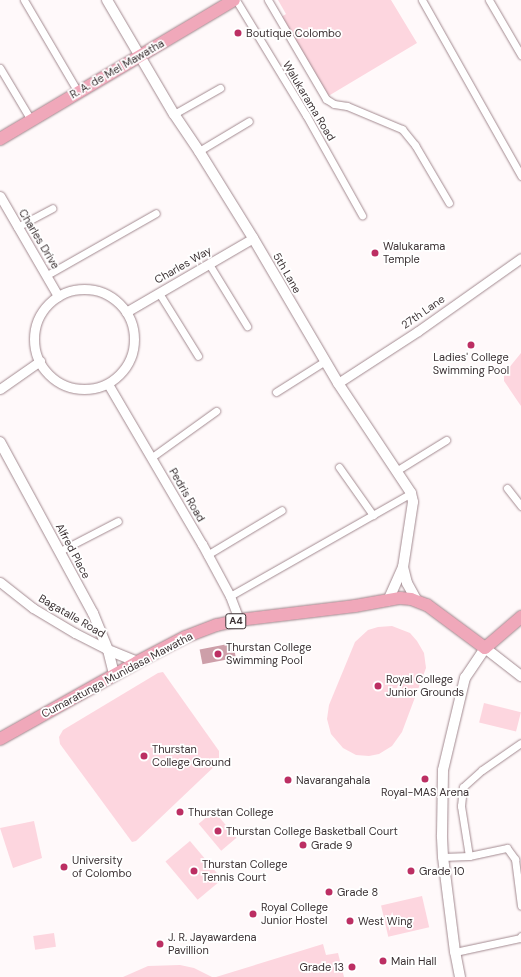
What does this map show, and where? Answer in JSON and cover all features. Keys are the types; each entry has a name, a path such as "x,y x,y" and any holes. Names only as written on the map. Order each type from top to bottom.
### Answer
{"highway":[{"name":"R. A. de Mel Mawatha","path":"0,139 235,0"},
{"name":"Cumaratunga Munidasa Mawatha","path":"0,739 114,674 185,637 216,625 239,620 388,601 400,598 411,599 427,605 485,648"},
{"path":"485,648 521,617"}],"main road":[{"name":"5th Lane","path":"107,0 139,57 253,238 338,383 411,493"},
{"name":"Alfred Place","path":"0,442 93,613 108,650 114,674"},
{"path":"388,601 403,567 413,502 411,493"},
{"path":"403,567 407,583 417,601"},
{"path":"460,977 455,952 443,857 443,770 465,678 485,648 521,676"},
{"name":"Bagatalle Road","path":"108,650 137,662"}],"street":[{"path":"24,0 78,92"},
{"name":"Walukarama Road","path":"235,0 306,115 362,215"},
{"path":"268,0 326,99 334,104 347,106 402,129 415,145 449,204"},
{"path":"422,0 521,176"},
{"path":"489,0 521,55"},
{"path":"0,68 31,120"},
{"path":"174,114 220,88"},
{"path":"199,151 249,121"},
{"name":"Charles Drive","path":"0,196 17,227 47,274 58,296"},
{"path":"17,227 52,208"},
{"path":"47,274 156,213"},
{"name":"Charles Way","path":"126,312 253,238"},
{"name":"27th Lane","path":"338,383 418,331 521,258"},
{"path":"209,264 247,326"},
{"path":"88,289 103,292 116,300 126,312 133,327 134,344 130,360 121,374 108,384 95,389 80,390 66,386 54,380 44,369 36,354 34,338 37,321 45,307 58,296 72,290 88,289"},
{"path":"159,293 198,356"},
{"path":"0,389 40,361"},
{"path":"276,392 325,361"},
{"name":"Pedris Road","path":"108,384 152,457 230,596 239,620"},
{"path":"152,457 216,411"},
{"path":"396,471 446,440"},
{"path":"339,467 373,515"},
{"path":"507,488 521,506"},
{"path":"230,596 411,493"},
{"path":"207,555 282,510"},
{"path":"60,551 118,521"},
{"name":"Bagatalle Road","path":"0,582 33,608 75,633 108,650"},
{"path":"469,856 461,806 463,787 482,770 521,744"},
{"path":"443,857 469,856 507,848 515,859 521,906"},
{"path":"455,952 520,938 521,936"}],"shaded area":[{"path":"278,0 391,0 417,43 325,98 278,19 286,14"},
{"path":"521,353 521,406 504,381 504,375"},
{"name":"Royal College Junior Grounds","path":"392,626 410,633 417,641 424,653 426,668 402,732 392,746 379,754 369,756 356,755 343,748 331,734 327,719 329,705 355,642 368,630 378,627"},
{"name":"Thurstan College Swimming Pool","path":"233,643 236,658 202,664 200,649"},
{"name":"Thurstan College Ground","path":"163,672 219,751 219,762 136,841 132,842 60,744 59,737 63,730 158,673"},
{"path":"484,703 521,712 516,732 479,722"},
{"name":"Thurstan College Basketball Court","path":"214,811 236,838 221,851 199,824"},
{"path":"34,821 42,858 13,868 0,828"},
{"name":"Thurstan College Tennis Court","path":"190,841 222,879 198,900 165,862"},
{"path":"422,896 429,927 388,937 381,905"},
{"path":"54,933 56,947 35,950 33,936"},
{"path":"323,944 326,955 338,953 344,977 216,977"},
{"path":"180,965 194,968 212,977 123,977 148,966"}],"place":[{"name":"Boutique Colombo","path":"238,33"},
{"name":"Walukarama Temple","path":"375,253"},
{"name":"Ladies' College Swimming Pool","path":"471,345"},
{"name":"Thurstan College Swimming Pool","path":"218,654"},
{"name":"Royal College Junior Grounds","path":"378,686"},
{"name":"Thurstan College Ground","path":"144,756"},
{"name":"Royal-MAS Arena","path":"425,779"},
{"name":"Navarangahala","path":"288,780"},
{"name":"Thurstan College","path":"180,812"},
{"name":"Thurstan College Basketball Court","path":"218,831"},
{"name":"Grade 9","path":"303,845"},
{"name":"University of Colombo","path":"64,867"},
{"name":"Thurstan College Tennis Court","path":"194,871"},
{"name":"Grade 10","path":"411,871"},
{"name":"Grade 8","path":"329,892"},
{"name":"Royal College Junior Hostel","path":"253,914"},
{"name":"West Wing","path":"350,921"},
{"name":"J. R. Jayawardena Pavillion","path":"160,944"},
{"name":"Main Hall","path":"383,961"},
{"name":"Grade 13","path":"352,967"}]}
